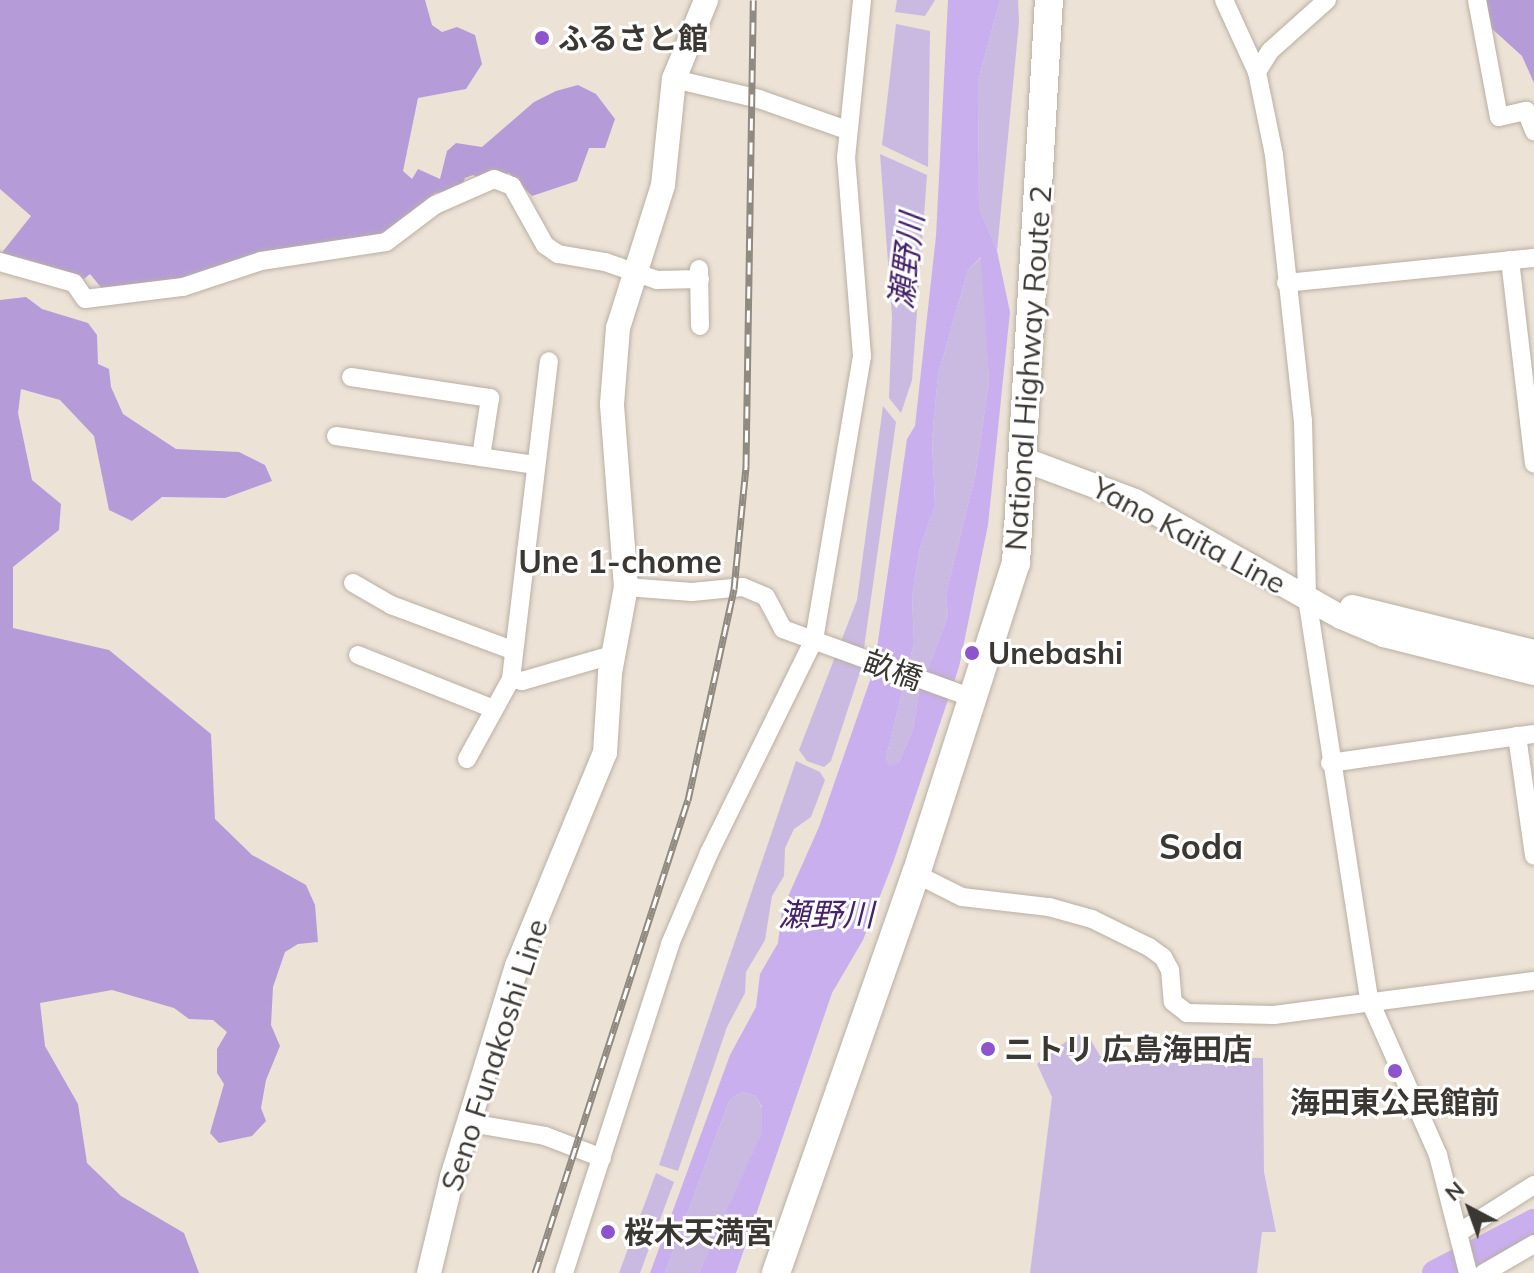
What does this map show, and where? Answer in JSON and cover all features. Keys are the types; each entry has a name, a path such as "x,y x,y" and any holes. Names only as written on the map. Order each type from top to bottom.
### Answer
{"highway":[{"name":"National Highway Route 2","path":"776,1273 916,874 964,695 1016,563 1025,460 1049,0"}],"main road":[{"name":"Seno Funakoshi Line","path":"429,1273 517,966 599,774 612,655 626,587 612,404 620,312 663,185 674,79 706,0"},
{"name":"Yano Kaita Line","path":"1025,460 1135,501 1307,598 1418,647 1534,673"},
{"name":"Yano Kaita Line","path":"1307,598 1534,652"}],"street":[{"path":"564,1273 670,944 709,853 814,640 862,356 847,130 862,0"},
{"path":"1224,0 1257,72 1274,155 1303,420 1307,598 1330,763 1369,999 1438,1155 1458,1236 1473,1272 1534,1244"},
{"path":"1257,72 1270,51 1327,0"},
{"path":"1477,0 1499,117 1526,111 1534,131"},
{"path":"674,79 759,99 847,130"},
{"path":"0,262 74,283 85,299 183,287 261,261 386,242 435,205 494,179 512,186 551,250 657,280 700,273 700,326"},
{"path":"1286,283 1534,258"},
{"path":"1510,260 1534,464"},
{"path":"467,759 491,708 511,679 512,650 549,361"},
{"path":"351,377 490,398 481,457"},
{"path":"336,436 536,465"},
{"path":"353,583 391,605 512,650"},
{"name":"畝橋","path":"626,587 692,592 743,587 766,597 783,629 964,695"},
{"path":"358,655 491,708"},
{"path":"511,679 522,681 612,655"},
{"path":"1330,763 1526,735 1534,856"},
{"path":"916,874 962,897 1049,907 1092,919 1149,947 1163,957 1175,1006 1187,1013 1274,1015 1369,999 1534,981"},
{"path":"470,1123 545,1136 602,1158"},
{"path":"1458,1236 1534,1185"}],"shaded area":[{"path":"0,0 425,0 432,25 442,32 457,27 475,35 482,64 466,89 418,98 403,171 412,179 418,169 440,179 447,151 456,143 482,147 534,102 556,91 578,85 596,94 615,119 605,148 589,148 577,181 532,196 509,173 481,179 473,175 465,178 460,191 435,193 394,231 177,284 104,291 90,274 80,282 0,255 31,216 0,189"},
{"path":"897,0 935,0 925,16 895,12"},
{"path":"1000,0 1018,0 1019,22 997,251 979,207 978,81"},
{"path":"1486,0 1534,0 1534,83 1522,56 1489,26"},
{"path":"896,24 930,31 928,167 882,145"},
{"path":"880,154 927,175 912,380 901,413 889,398 892,317"},
{"path":"982,257 989,382 975,476 946,594 948,616 919,692 913,729 899,762 890,767 886,758 914,643 912,596 920,548 935,505 932,439 938,375 968,270"},
{"path":"26,297 42,309 88,323 97,335 98,364 109,369 111,387 123,414 176,449 239,452 265,465 272,481 225,498 162,497 132,521 109,510 94,436 60,400 21,389 18,413 32,480 61,504 59,530 13,567 13,628 109,650 211,734 215,819 252,855 306,885 315,905 318,942 298,944 285,952 273,987 271,1025 280,1046 266,1080 261,1108 266,1121 252,1136 219,1143 210,1133 224,1084 217,1073 217,1049 227,1032 213,1020 189,1019 174,1008 112,990 40,1003 45,1046 78,1104 87,1163 121,1196 184,1233 199,1273 0,1273 0,300"},
{"path":"883,406 896,422 861,669 831,761 824,767 807,761 799,750 857,600"},
{"path":"796,761 820,772 825,780 811,817 794,829 785,848 784,876 772,896 765,940 746,972 745,993 727,1027 678,1171 659,1165"},
{"path":"1076,1034 1089,1037 1100,1056 1263,1058 1264,1172 1276,1232 1262,1232 1257,1273 1030,1273 1052,1097 1037,1064"},
{"path":"743,1092 755,1096 762,1108 762,1132 734,1199 699,1273 665,1273 730,1099"},
{"path":"656,1173 674,1182 640,1273 619,1273"}],"water":[{"name":"瀬野川","path":"948,0 1000,0 978,81 979,207 997,251 1010,312 988,525 959,667 894,860 863,940 832,993 736,1273 699,1273 762,1132 762,1107 755,1096 743,1092 730,1099 665,1273 650,1273 730,1055 756,1007 760,974 778,943 782,910 819,827 874,669 907,439 915,426 936,236","holes":["981,257 989,382 975,476 946,594 948,616 919,692 913,729 899,762 890,766 886,758 914,643 912,596 920,548 935,505 932,439 938,375 968,270"]}],"waterway":[{"path":"1435,1273 1534,1222"}],"railway":[{"path":"535,1273 688,800 734,589 746,466 753,0"}],"place":[{"name":"ふるさと館","path":"542,38"},
{"name":"Unebashi","path":"972,653"},
{"name":"ニトリ 広島海田店","path":"988,1049"},
{"name":"海田東公民館前","path":"1395,1071"},
{"name":"桜木天満宮","path":"608,1232"}],"district":[{"name":"Une 1-chome","path":"620,561"},
{"name":"Soda","path":"1201,847"}]}
